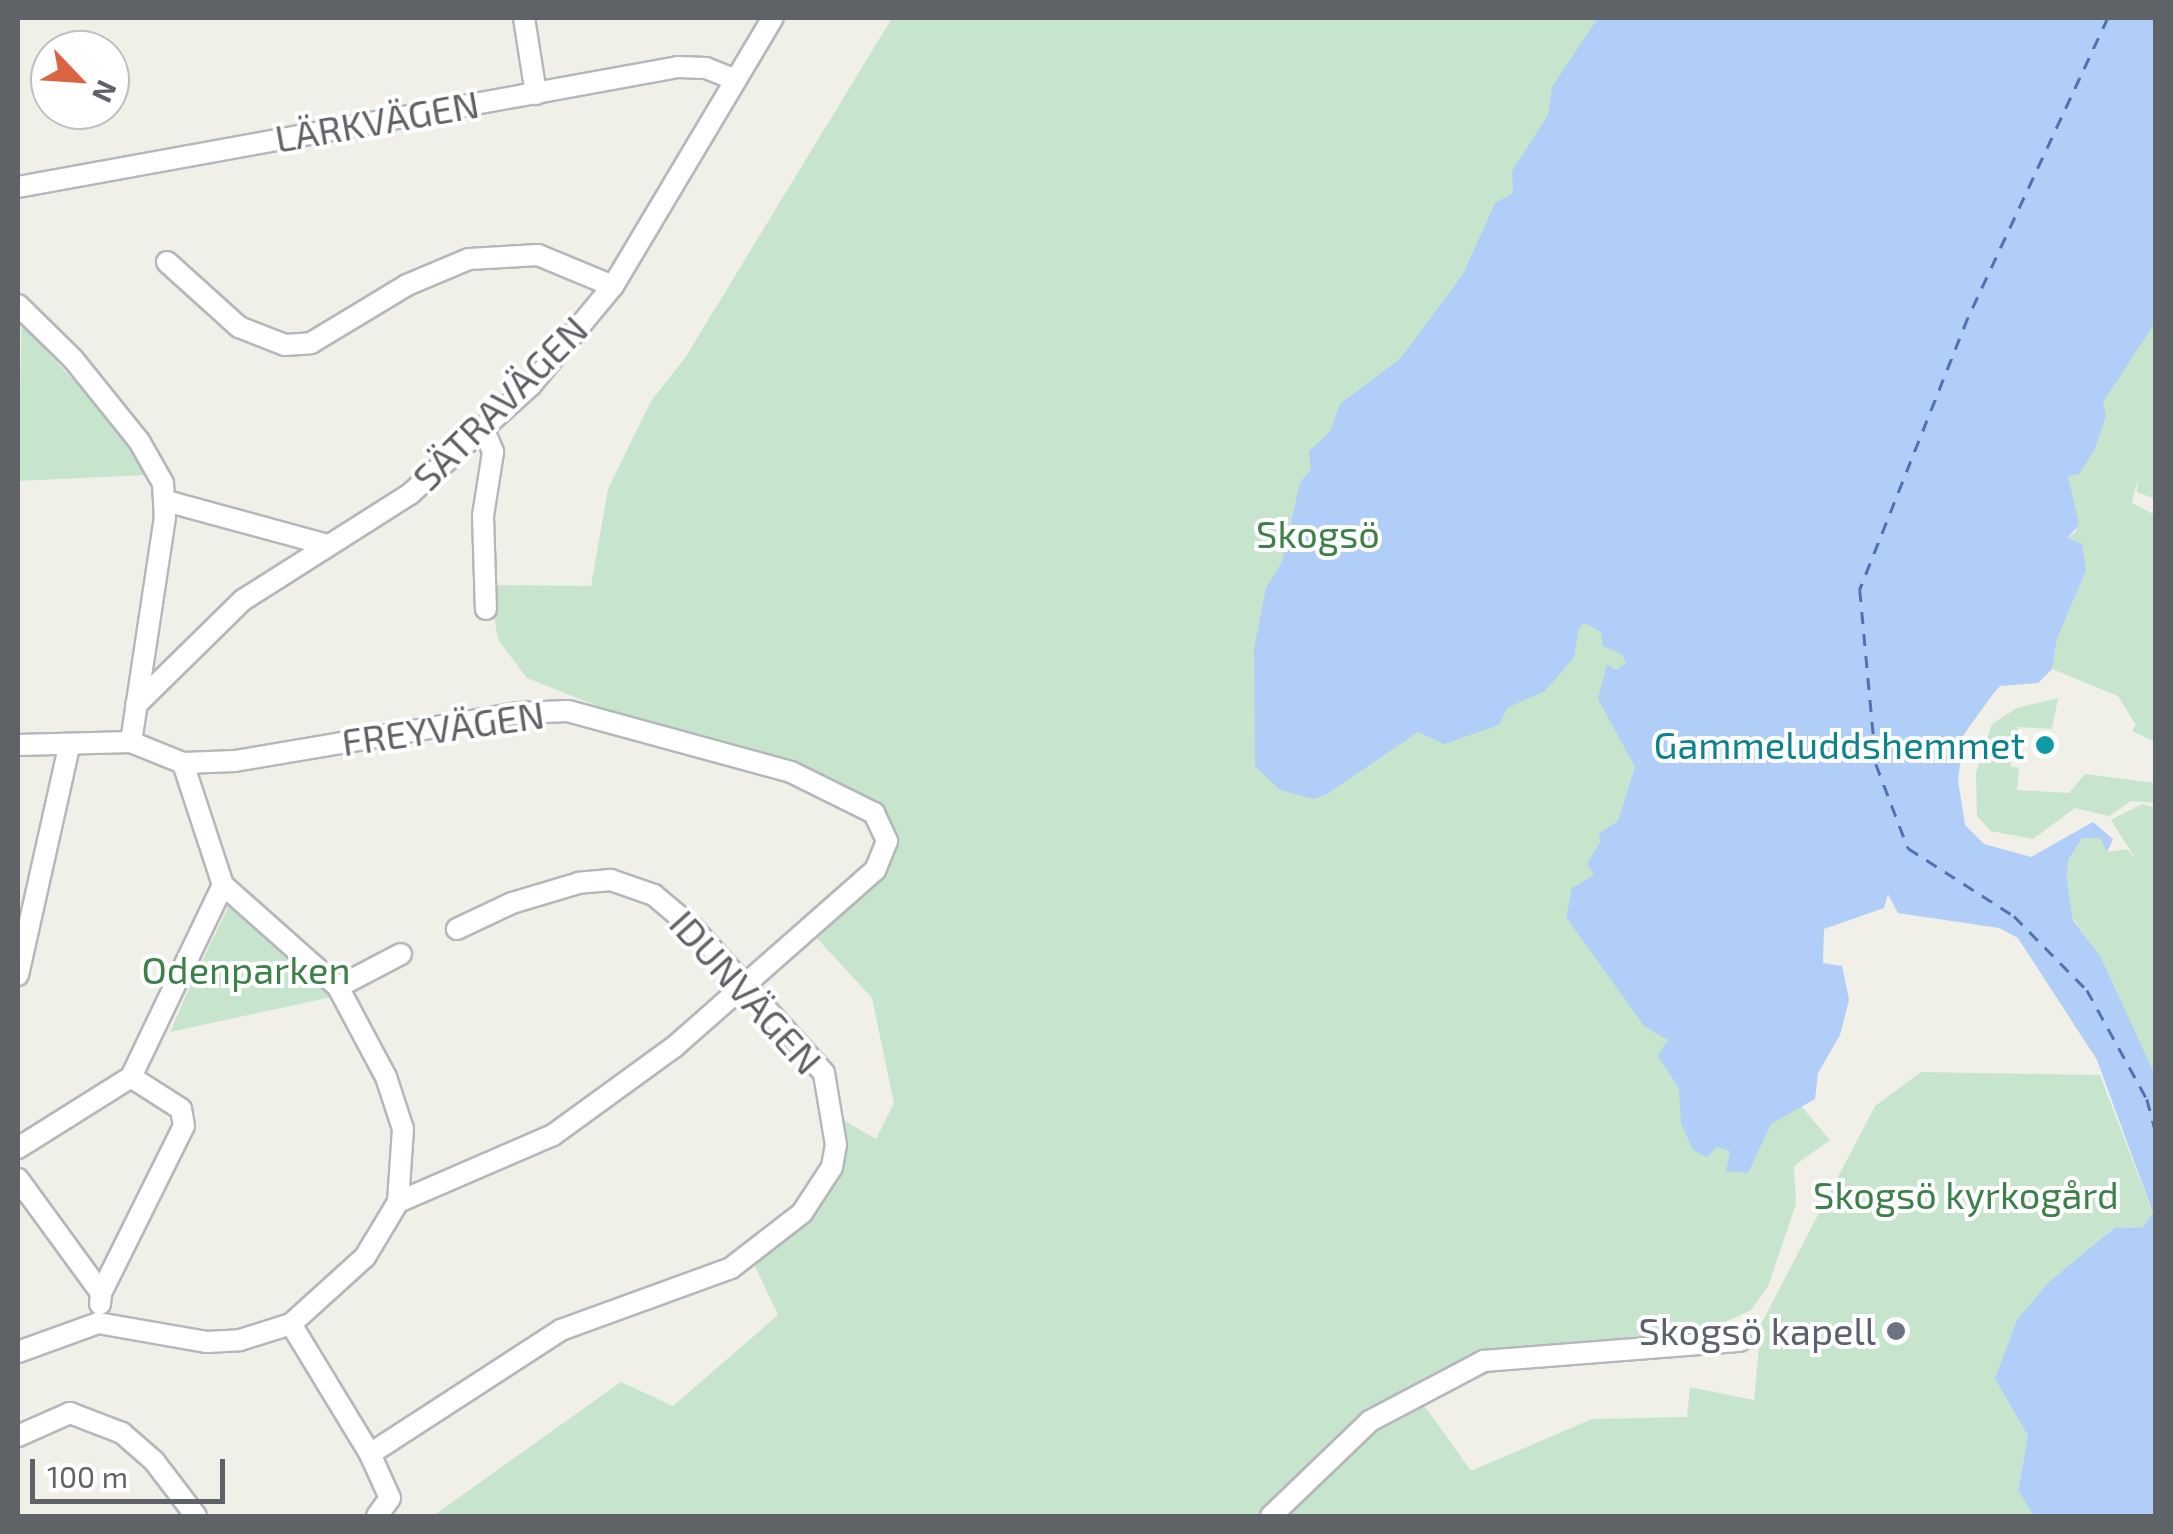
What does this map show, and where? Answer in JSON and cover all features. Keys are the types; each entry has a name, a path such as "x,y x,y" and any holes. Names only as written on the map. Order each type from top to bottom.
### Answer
{"street":[{"path":"524,18 536,94"},
{"name":"SÄTRAVÄGEN","path":"136,704 242,600 410,494 530,385 613,286 773,18"},
{"name":"LÄRKVÄGEN","path":"18,187 678,67 706,68 736,80"},
{"path":"168,262 240,327 285,345 311,343 406,285 468,259 538,255 613,286"},
{"path":"18,305 73,359 139,441 166,501 130,742"},
{"path":"483,428 494,452 483,516 486,609"},
{"path":"166,501 328,544"},
{"name":"FREYVÄGEN","path":"18,745 130,742 182,763 235,761 518,712 568,712 821,784 874,813 886,831 886,851 875,870 745,986"},
{"path":"18,975 69,746"},
{"path":"18,1352 98,1324 207,1342 240,1340 291,1324 365,1258 398,1202 405,1150 396,1103 338,987 224,885 182,763"},
{"name":"IDUNVÄGEN","path":"370,1454 560,1330 693,1287 742,1260 802,1214 832,1168 831,1095 807,1050 668,905 611,880 512,903 457,929"},
{"path":"18,1148 131,1077 224,885"},
{"path":"338,987 401,954"},
{"path":"398,1202 452,1184 581,1118 745,986"},
{"path":"98,1324 101,1292 184,1126 181,1109 131,1077"},
{"path":"18,1179 101,1292"},
{"path":"291,1324 370,1454 390,1498 381,1513"},
{"path":"1271,1516 1370,1421 1484,1361 1740,1341"},
{"path":"18,1436 70,1413 122,1433 154,1460 196,1516"}],"green space":[{"name":"Skogsö","path":"892,18 1967,18 1755,1052 1830,1140 1794,1166 1796,1204 1768,1286 1751,1310 1702,1333 1495,1351 1418,1397 1471,1471 1592,1419 1687,1417 1690,1387 1754,1400 1761,1324 1875,1106 1921,1072 2100,1075 2153,1214 2143,1227 2113,1228 2090,1249 1995,1379 2028,1436 2018,1490 2034,1516 433,1516 621,1382 673,1406 778,1315 753,1262 842,1146 843,1120 876,1139 894,1103 872,998 814,935 882,873 893,853 895,831 881,808 786,758 610,711 527,678 498,640 489,585 591,586 608,489 651,401 685,358"},
{"path":"22,306 35,338 125,437 146,475 18,481"},
{"path":"2155,323 2155,499 2137,492 2138,478 2132,503 2155,515 2155,742 2132,731 2136,725 2118,696 2052,669 2057,639 2086,571 2068,538 2076,532 2068,476 2095,449 2102,402"},
{"path":"2058,698 2052,729 2018,727 2010,766 2019,768 2017,790 2069,793 2085,774 2155,783 2155,803 2131,801 2109,816 2075,808 2033,839 1991,831 1977,816 1976,773 1992,724 2017,708"},
{"path":"2142,804 2155,808 2155,1075 2100,958 2072,917 2067,881 2068,862 2082,838 2100,838 2108,852 2127,849 2135,858 2111,820"},
{"name":"Odenparken","path":"231,901 336,996 170,1032 192,982"}],"water":[{"path":"1598,18 2155,18 2155,323 2103,402 2106,416 2095,449 2079,474 2068,476 2079,524 2068,538 2082,544 2086,571 2057,639 2052,669 2038,683 2000,686 1993,694 1964,734 1958,780 1965,825 1984,844 2031,857 2093,822 2113,839 2107,852 2100,838 2082,838 2068,861 2067,881 2073,920 2101,958 2155,1075 2155,1516 2034,1516 2018,1490 2028,1436 1995,1379 2017,1320 2048,1283 2114,1228 2143,1227 2153,1213 2097,1060 2018,938 1999,928 1898,913 1888,894 1884,908 1824,929 1823,963 1842,966 1849,1000 1840,1035 1818,1073 1815,1099 1771,1124 1748,1173 1726,1171 1730,1151 1717,1147 1707,1157 1693,1150 1681,1124 1679,1089 1658,1056 1668,1040 1644,1026 1566,917 1572,888 1594,875 1587,864 1601,841 1598,834 1618,821 1635,767 1598,699 1607,664 1616,670 1626,663 1622,654 1603,646 1601,632 1585,623 1579,628 1574,657 1545,691 1507,708 1499,725 1444,744 1418,732 1327,794 1314,799 1280,790 1255,766 1254,649 1266,588 1282,562 1300,482 1311,470 1309,451 1330,432 1340,404 1401,358 1463,274 1495,203 1513,193 1512,171 1548,115 1552,87"}],"ferry route":[{"path":"2108,18 1968,318 1860,590 1876,764 1908,848 2014,916 2087,990 2147,1099 2156,1133"}],"place":[{"name":"Gammeluddshemmet","path":"2045,745"},
{"name":"Skogsö kapell","path":"1896,1331"}],"park label":[{"name":"Skogsö kyrkogård","path":"1966,1195"}]}
